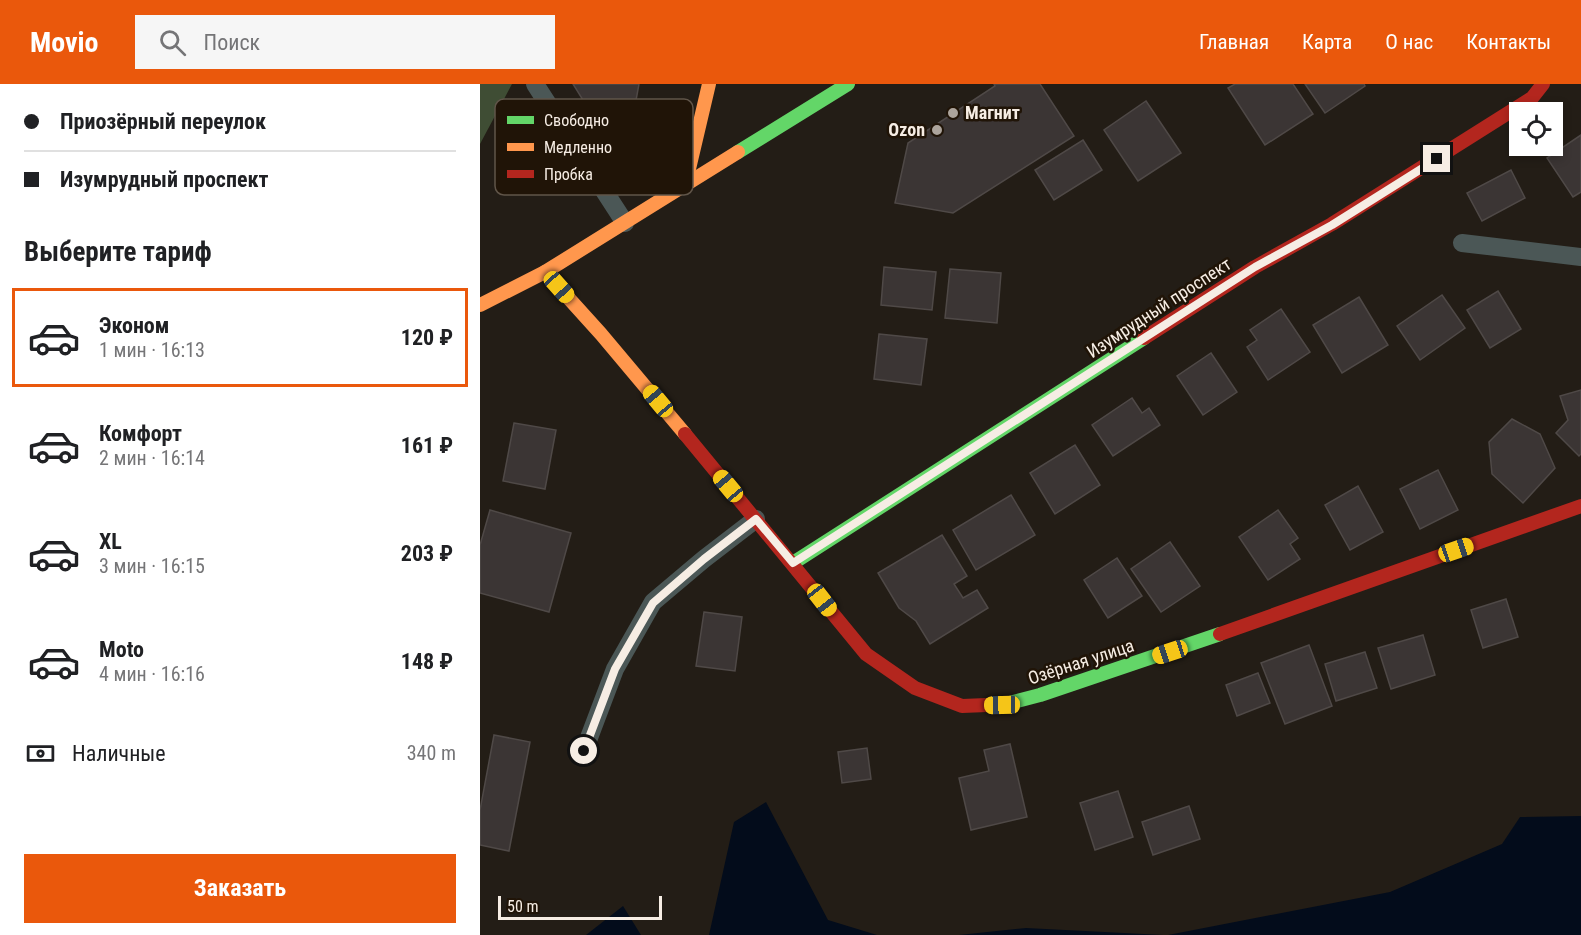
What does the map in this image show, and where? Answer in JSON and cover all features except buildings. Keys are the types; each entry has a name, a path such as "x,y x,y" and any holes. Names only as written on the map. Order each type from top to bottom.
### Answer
{"street":[{"path":"535,84 545,99"},
{"path":"693,152 709,84"},
{"path":"693,181 848,84"},
{"name":"Изумрудный проспект","path":"793,563 1255,267 1332,225 1532,98 1543,84"},
{"path":"607,195 625,223"},
{"path":"480,305 545,272 670,195"},
{"path":"1462,243 1581,257"},
{"name":"Озёрная улица","path":"545,272 601,334 793,563 866,654 915,688 962,706 1002,705 1040,695 1581,506"},
{"path":"584,751 615,669 653,603 704,559 756,519"}],"green space":[{"path":"480,84 512,84 504,99 495,99 495,116 480,144"}],"water":[{"path":"766,802 828,920 877,935 709,935 734,822"},
{"path":"1581,816 1581,935 1168,935 1390,892 1502,844 1520,817"},
{"path":"623,906 641,935 586,935"},
{"path":"1026,928 1163,935 959,935"}],"traffic: fast":[{"path":"738,152 848,84"},
{"path":"793,563 1144,338"},
{"path":"987,705 1002,705 1040,695 1220,634"}],"traffic: slow":[{"path":"693,152 709,84"},
{"path":"693,180 738,152"},
{"path":"545,272 669,195"},
{"path":"480,305 545,272 601,334 685,434"}],"traffic: jam":[{"path":"1144,338 1255,267 1332,224 1532,98 1543,84"},
{"path":"685,434 866,654 915,688 962,706 987,705"},
{"path":"1220,634 1581,506"}],"place":[{"name":"Магнит","path":"953,113"},
{"name":"Ozon","path":"937,130"}],"route":[{"path":"584,751 615,669 653,603 704,559 756,519 793,563 1255,267 1332,225 1437,159"}]}
